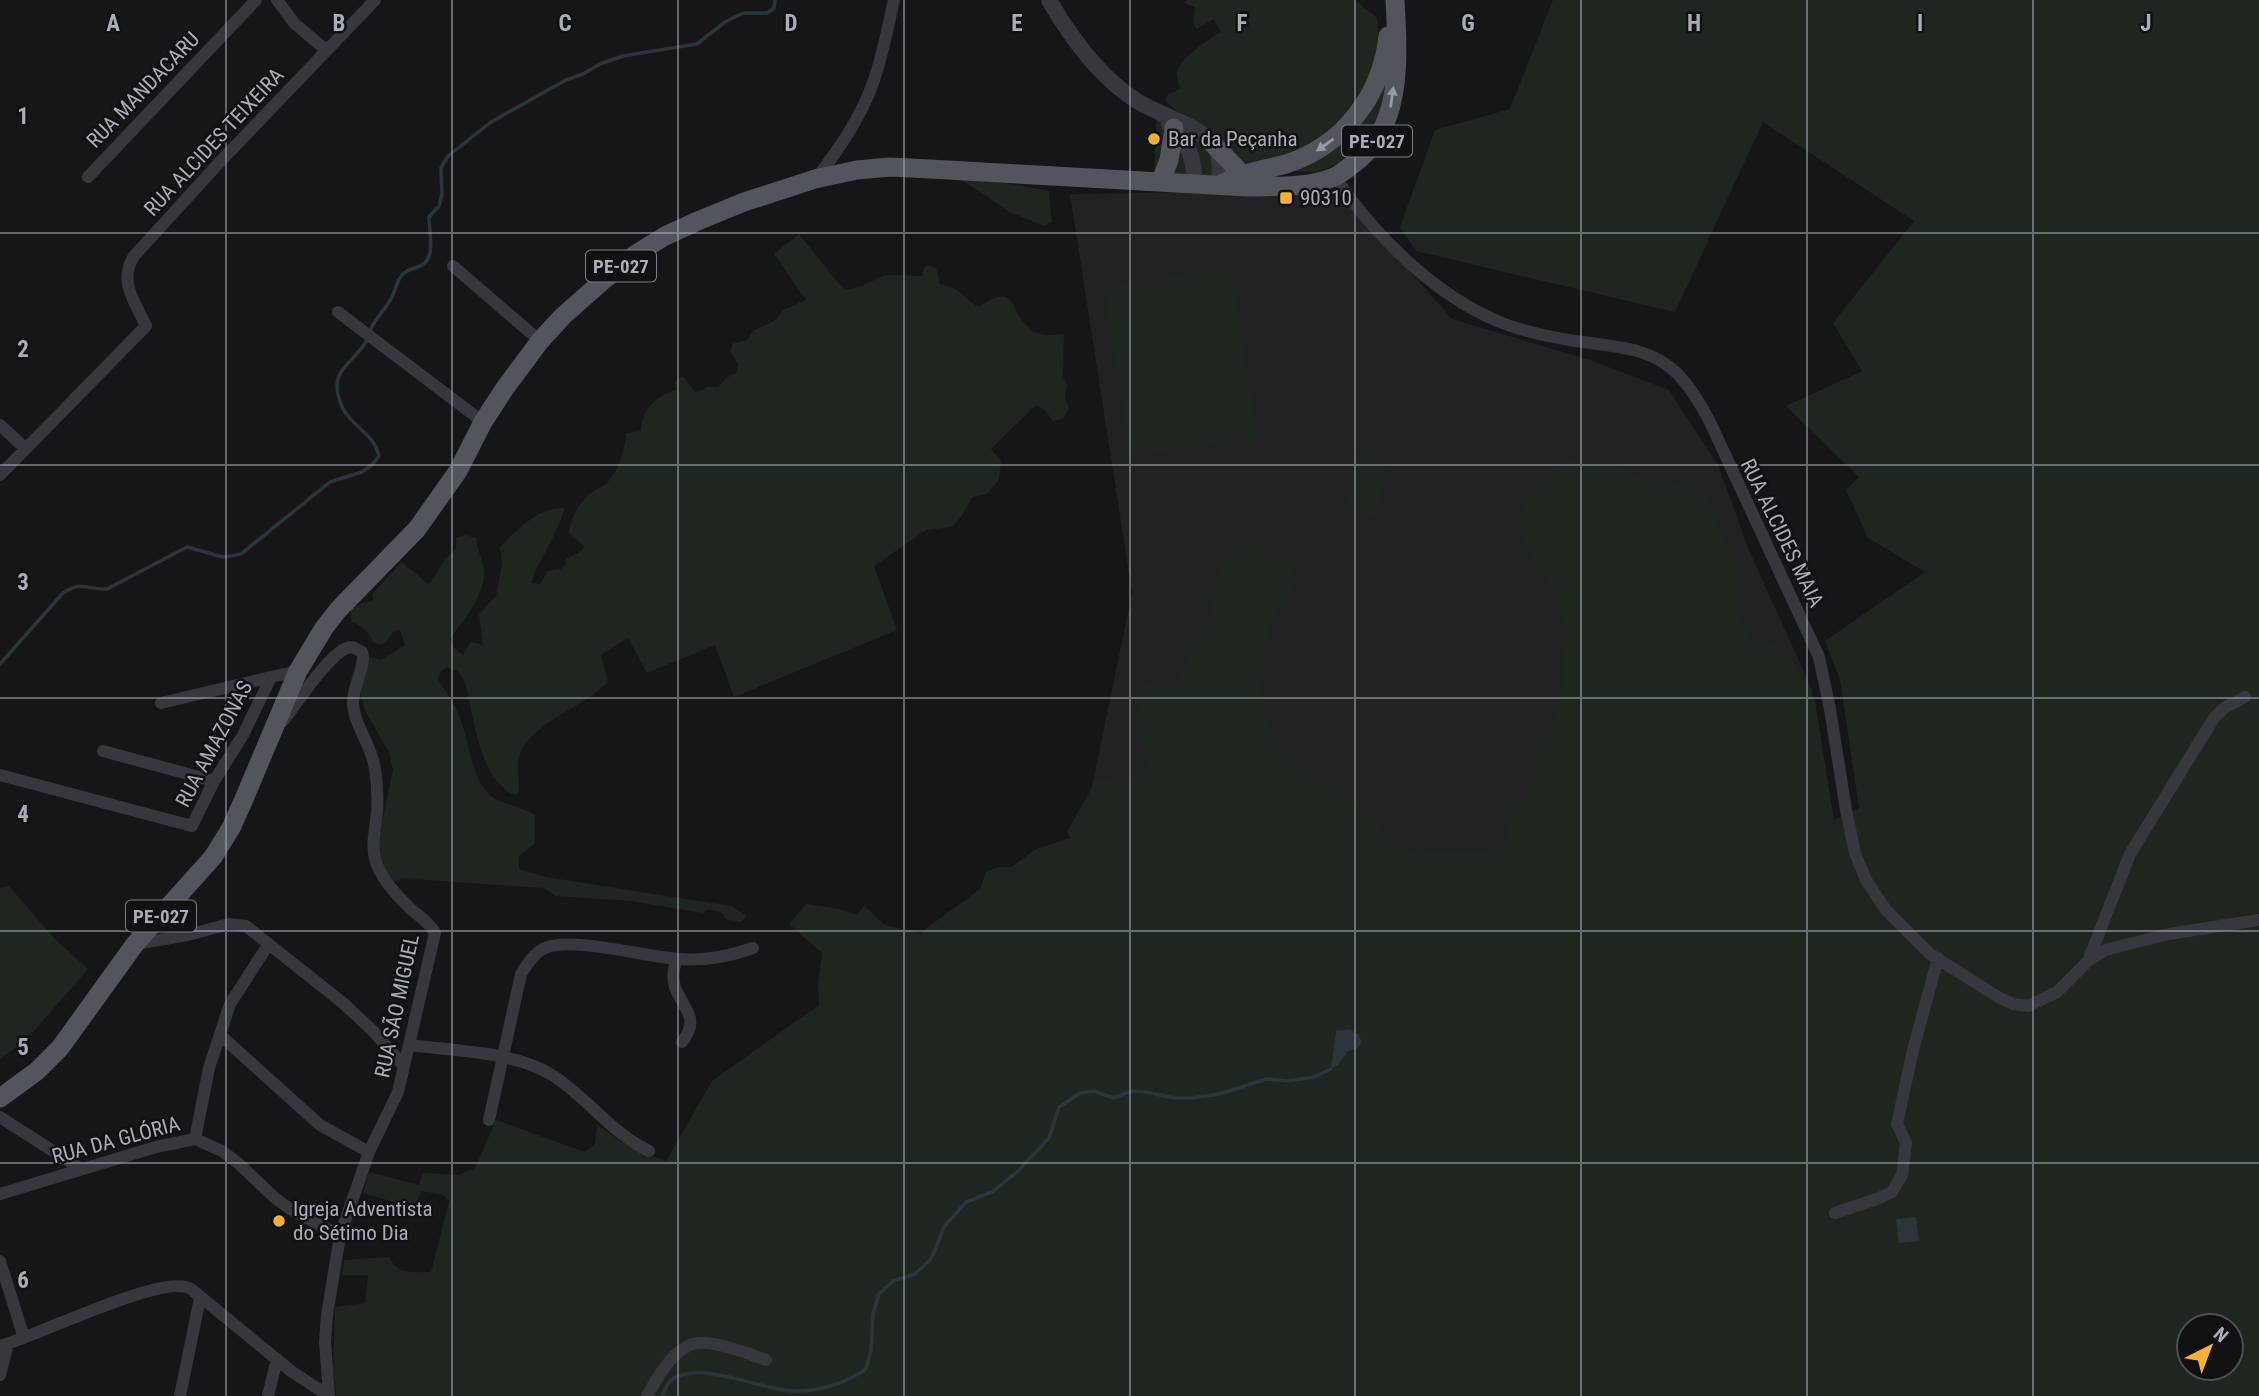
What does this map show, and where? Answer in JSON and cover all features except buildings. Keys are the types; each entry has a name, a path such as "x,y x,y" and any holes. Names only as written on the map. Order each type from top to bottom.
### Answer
{"main road":[{"name":"PE-027","path":"1219,185 1242,174 1286,164 1310,154 1325,145 1352,121 1364,107 1379,76 1393,0"},
{"name":"PE-027","path":"0,1098 37,1070 60,1048 135,944 214,857 235,819 298,671 324,628 338,610 417,529 439,500 458,471 483,422 540,341 606,278 665,236 744,202 816,179 857,170 890,167 1219,185 1288,186 1335,177 1366,153 1379,139 1386,126 1397,46 1393,0"},
{"path":"1161,181 1169,160 1174,128"},
{"path":"1213,144 1242,174"}],"street":[{"name":"RUA MANDACARU","path":"88,177 256,0"},
{"path":"276,0 294,23 326,50"},
{"name":"RUA ALCIDES TEIXEIRA","path":"26,449 146,326 126,278 127,267 134,256 375,0"},
{"path":"816,179 836,153 868,95 878,68 894,0"},
{"path":"1049,0 1074,41 1105,75 1134,99 1198,132 1213,144 1220,165 1219,185"},
{"path":"1157,112 1184,140 1191,154 1194,184"},
{"name":"RUA ALCIDES MAIA","path":"1335,177 1371,226 1390,245 1432,280 1480,313 1521,330 1639,351 1657,358 1673,370 1689,389 1709,420 1819,657 1855,853 1866,880 1886,911 1937,958 2012,1004 2028,1006 2057,992 2088,961"},
{"path":"453,266 540,341"},
{"path":"338,312 483,422"},
{"path":"0,425 26,449 0,475"},
{"name":"RUA SÃO MIGUEL","path":"268,740 336,656 350,647 362,652 364,660 354,686 353,702 356,719 366,738 375,767 378,793 374,856 378,868 390,886 435,933 398,1092 369,1152 340,1236 331,1279 326,1328 329,1396"},
{"name":"RUA AMAZONAS","path":"0,775 192,827 214,781 243,735 271,677 298,671"},
{"path":"161,703 271,677"},
{"path":"2088,961 2130,854 2214,718 2224,708 2245,697"},
{"path":"103,751 214,781"},
{"path":"2088,961 2105,950 2133,942 2259,920"},
{"path":"135,944 237,924 253,930 268,945 295,963 343,1003 404,1066"},
{"path":"489,1120 521,974 529,961 542,949 557,944 575,945 676,959 710,960 753,948"},
{"path":"195,1139 201,1101 230,1004 268,945"},
{"path":"1835,1213 1892,1192 1902,1175 1906,1143 1896,1124 1937,958"},
{"path":"676,959 673,979 690,1019 687,1036 682,1042"},
{"path":"220,1035 320,1125 369,1152"},
{"path":"410,1045 527,1062 552,1075 621,1135 649,1151"},
{"path":"0,1117 80,1170"},
{"name":"RUA DA GLÓRIA","path":"0,1194 156,1147 195,1139 222,1151 275,1198 340,1236"},
{"path":"0,1261 24,1338"},
{"path":"0,1375 4,1345 105,1306 171,1285 185,1285 308,1383 329,1396"},
{"path":"180,1396 200,1298"},
{"path":"647,1396 661,1372 690,1345 705,1343 766,1360"},
{"path":"268,1396 277,1359"}],"shaded area":[{"path":"1187,0 1355,0 1377,18 1379,39 1376,61 1353,108 1305,151 1248,164 1239,160 1165,101 1168,94 1180,89 1177,74 1183,61 1221,32 1214,19 1197,29 1193,23 1195,7 1184,3"},
{"path":"1553,0 2259,0 2259,1396 336,1396 333,1368 335,1307 365,1303 368,1275 342,1275 344,1260 389,1257 401,1270 431,1272 449,1201 443,1195 422,1191 414,1208 363,1193 369,1172 419,1185 423,1173 459,1175 475,1168 496,1120 585,1152 595,1144 597,1125 629,1147 666,1161 712,1081 819,1005 818,983 822,953 789,924 806,904 840,909 857,915 864,906 885,925 920,933 980,889 986,872 999,867 1011,867 1036,849 1070,838 1067,832 1094,779 1125,781 1143,772 1150,755 1135,737 1142,684 1176,680 1186,665 1197,634 1214,621 1208,596 1227,552 1258,541 1289,562 1298,580 1272,621 1264,657 1260,695 1269,730 1290,758 1372,814 1387,838 1408,850 1488,852 1506,843 1511,813 1535,781 1533,750 1555,720 1561,701 1566,629 1555,590 1528,552 1518,524 1528,493 1557,464 1590,455 1661,487 1695,479 1707,494 1726,545 1737,555 1738,613 1757,649 1772,642 1789,652 1815,701 1834,820 1859,808 1840,680 1825,641 1925,572 1868,538 1846,490 1859,477 1786,406 1862,371 1833,323 1914,221 1763,122 1675,312 1416,251 1400,227 1435,130 1510,109"},
{"path":"1391,72 1381,127 1342,163 1317,172 1287,171"},
{"path":"1157,112 1181,123 1249,181 1154,176"},
{"path":"951,173 1049,191 1052,222 1044,226 1010,212"},
{"path":"1340,192 1452,319 1590,360 1669,390 1718,465 1749,550 1813,692 1767,739 1602,928 1092,787 1132,593 1070,194"},
{"path":"799,234 846,290 885,275 922,276 928,265 936,268 940,284 958,291 978,307 991,299 1007,298 1032,330 1047,335 1064,334 1063,377 1067,385 1065,398 1069,408 1063,419 1053,421 1045,410 1036,405 991,449 1001,461 999,480 987,494 972,497 962,516 951,527 926,530 874,566 897,630 734,697 715,645 647,673 628,638 601,655 608,682 547,724 526,743 518,763 519,792 514,795 502,787 485,761 465,682 459,672 449,667 441,671 438,679 458,712 476,773 487,792 494,798 535,815 535,843 519,856 519,869 546,877 731,906 747,916 741,922 726,919 721,912 707,909 703,913 631,901 555,896 544,888 400,878 390,881 381,876 377,846 393,770 389,752 365,711 360,690 370,657 380,660 405,645 400,630 394,631 385,643 373,643 365,630 351,622 351,610 373,600 373,593 402,562 428,584 455,549 456,538 465,535 476,538 484,579 473,607 450,639 452,646 463,655 471,642 483,645 479,614 496,596 502,565 500,547 537,515 555,508 565,508 532,583 540,584 548,571 561,569 566,559 581,551 584,546 569,533 575,512 588,495 611,478 621,460 626,433 641,431 644,417 651,405 676,390 675,382 683,376 696,393 707,387 718,387 726,378 736,373 738,364 730,352 732,344 747,340 753,331 774,321 783,310 806,300 774,254"},
{"path":"1231,267 1258,438 1130,457 1104,286"},
{"path":"1361,449 1389,459 1375,519 1345,508"},
{"path":"9,886 54,938 88,969 27,1039 0,1059 0,888"},
{"path":"1349,1029 1358,1034 1362,1042 1357,1049 1348,1051 1339,1064 1331,1069 1336,1031"},
{"path":"1916,1217 1919,1241 1899,1243 1896,1219"}],"waterway":[{"path":"370,331 391,299 401,277 407,271 425,263 429,256 429,217 439,206 442,194 441,168 448,156 491,122 566,80 623,56 697,44 725,22 743,13 767,13 774,8 775,0"},
{"path":"0,664 63,593 70,589 80,586 107,589 187,547 223,557 241,554 330,482 362,472 372,465 379,456 377,449 345,412 337,390 340,374 368,338"},
{"path":"662,1396 672,1379 692,1373 706,1373 771,1388 801,1391 835,1385 866,1369 871,1351 873,1314 879,1294 893,1281 915,1274 931,1259 944,1227 966,1202 992,1192 1018,1171 1049,1138 1059,1107 1080,1093 1094,1091 1113,1098 1132,1091 1173,1098 1193,1098 1219,1094 1267,1079 1288,1081 1314,1077 1331,1069"}],"place":[{"name":"Bar da Peçanha","path":"1154,139"},
{"name":"90310","path":"1286,198"},
{"name":"Igreja Adventista do Sétimo Dia","path":"279,1221"}]}
